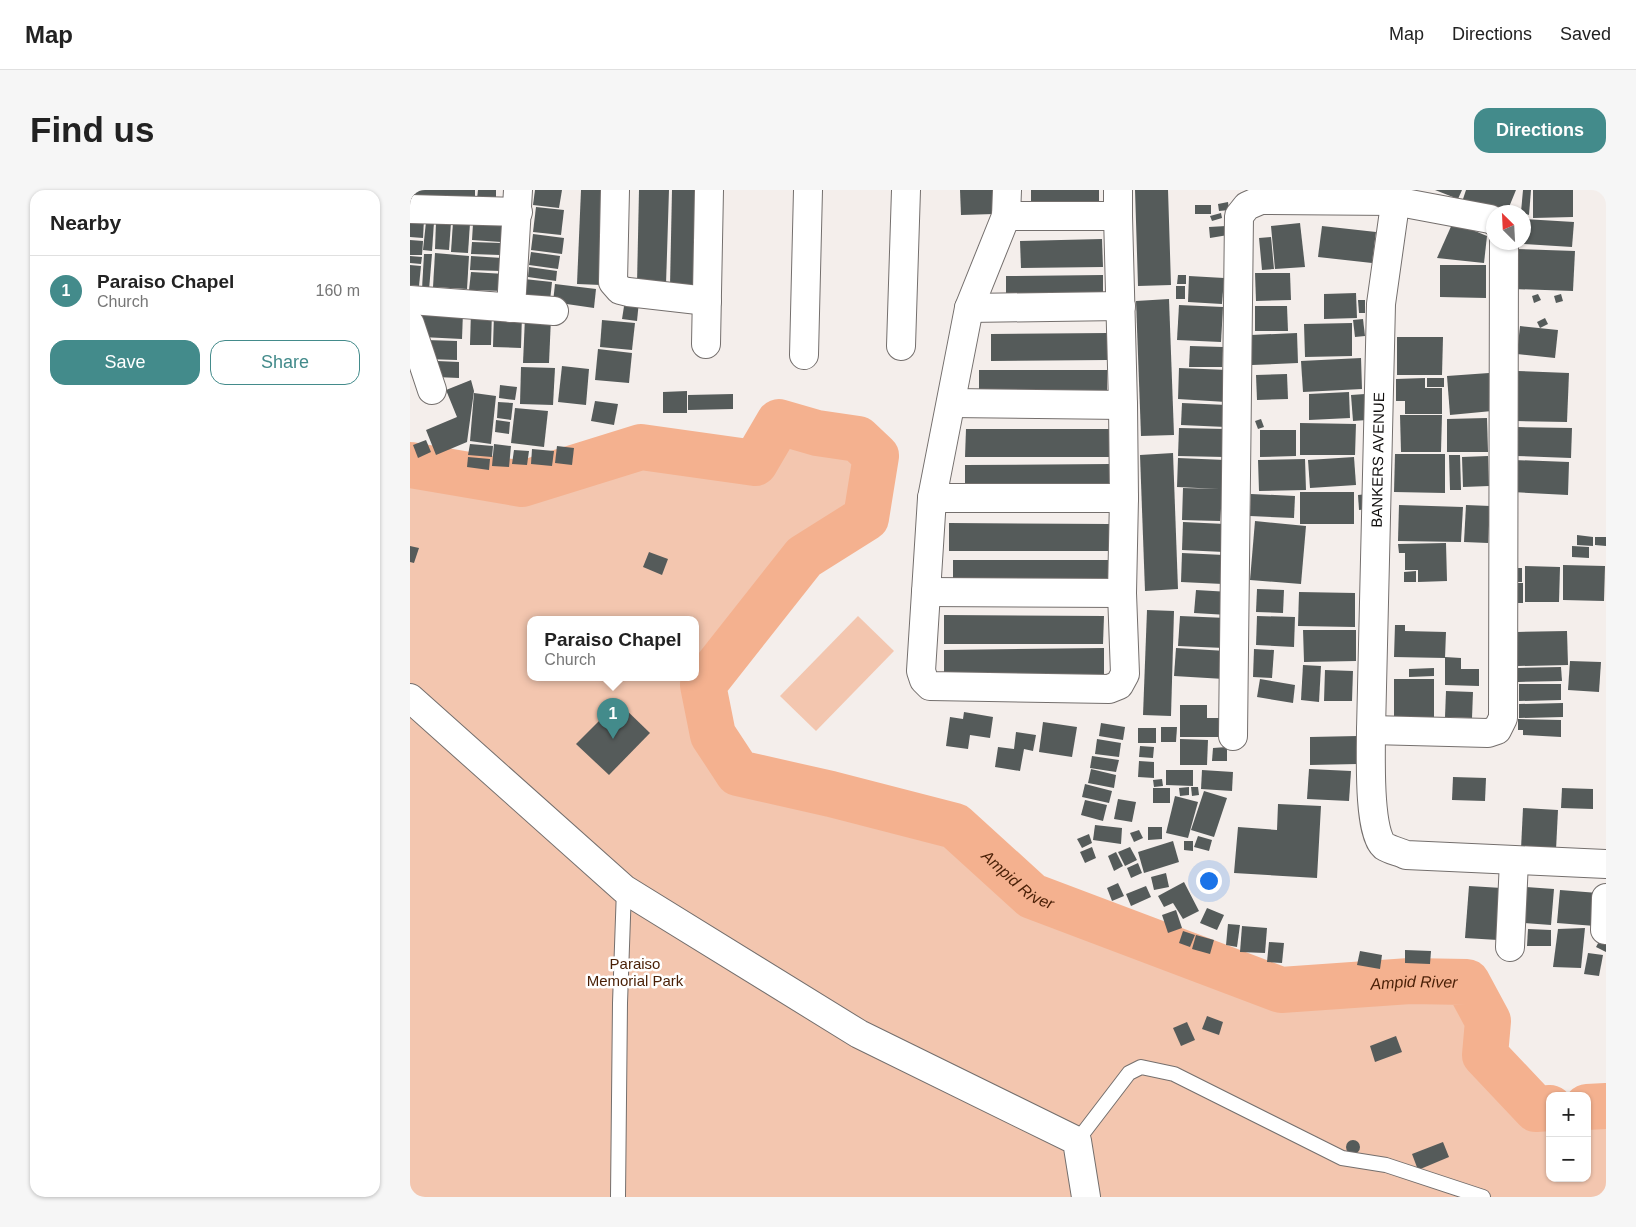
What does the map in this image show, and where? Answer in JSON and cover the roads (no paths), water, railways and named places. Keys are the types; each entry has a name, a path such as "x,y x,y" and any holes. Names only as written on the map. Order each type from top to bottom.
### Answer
{"street":[{"path":"615,190 613,282 620,290 628,292 707,302"},
{"path":"706,344 708,190"},
{"path":"804,355 808,190"},
{"path":"901,346 906,190"},
{"path":"1233,736 1239,216 1246,206 1261,200 1395,196 1486,218"},
{"name":"BANKERS AVENUE","path":"1395,196 1381,304 1371,730 1372,800 1378,834 1384,845 1406,855 1514,861"},
{"path":"410,209 518,201 511,308"},
{"path":"1007,203 1118,203 1123,405 1122,593 1125,674 1119,685 1109,689 930,686 924,680 921,671 932,498 969,308 1007,203"},
{"path":"1371,730 1488,733 1497,730 1503,718 1504,250"},
{"path":"410,300 554,311"},
{"path":"969,308 1121,306"},
{"path":"410,324 432,390"},
{"path":"951,403 1123,405"},
{"path":"932,498 1124,498"},
{"path":"926,592 1122,593"},
{"path":"410,698 624,889 859,1034 1077,1141 1086,1197"},
{"path":"1510,947 1514,861 1606,864"},
{"path":"1605,930 1606,898"}],"lane":[{"path":"618,1197 620,1003 624,889"},
{"path":"1077,1141 1128,1073 1141,1067 1174,1074 1342,1158 1386,1164 1483,1197"}],"waterway":[{"name":"Ampid River","path":"410,465 522,484 641,447 755,463 779,422 817,433 858,439 876,456 866,518 804,557 703,685 713,735 738,773 831,794 955,826 1032,896 1281,990 1410,981 1467,982 1488,1021 1485,1055 1536,1109 1546,1108"},
{"name":"Ampid River","path":"1591,1107 1606,1106"}],"place":[{"name":"Paraiso Chapel","path":"613,739"}],"park label":[{"name":"Paraiso Memorial Park","path":"635,972"}]}
